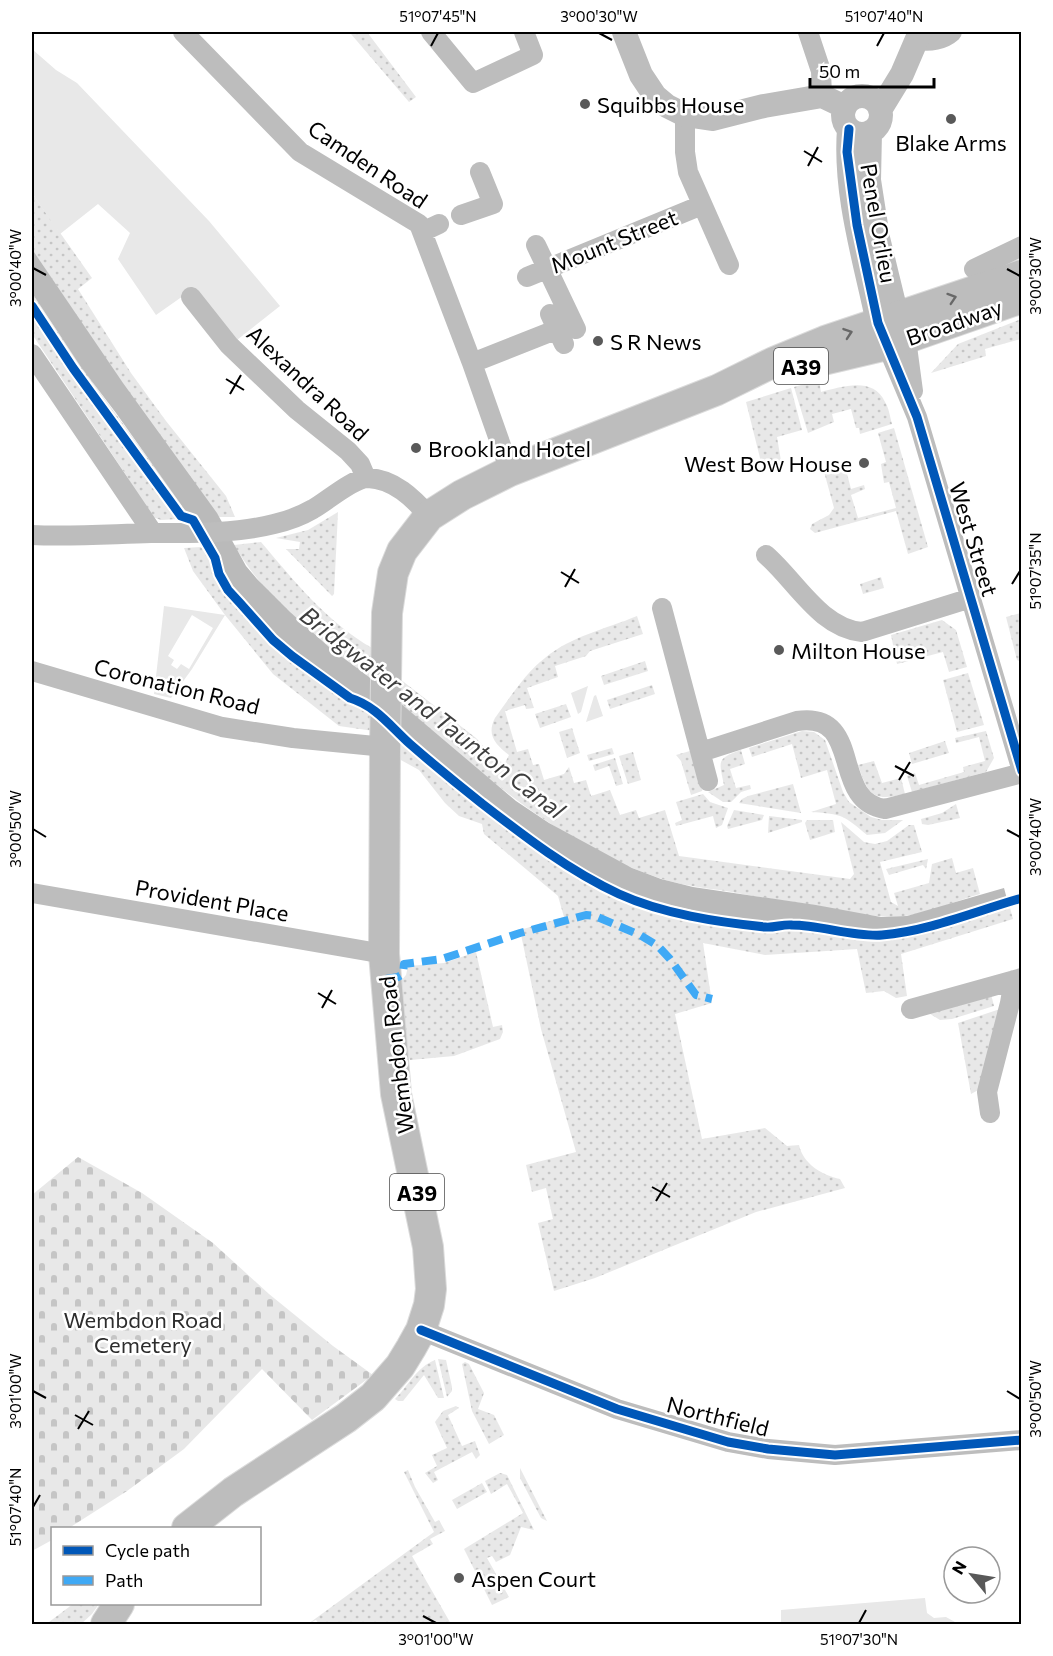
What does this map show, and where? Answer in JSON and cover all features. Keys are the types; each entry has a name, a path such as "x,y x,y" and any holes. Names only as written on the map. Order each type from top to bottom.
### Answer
{"main road":[{"name":"Broadway","path":"892,331 1022,275"},
{"name":"Broadway","path":"892,331 1022,298"},
{"name":"A39","path":"429,516 462,495 510,471 717,390 774,362 825,341 892,331"},
{"name":"Wembdon Road","path":"188,1527 233,1492 346,1418 373,1397 400,1366 421,1330 429,1305 431,1289 429,1256 396,1094 384,954 387,613 393,573 402,551 429,516"},
{"path":"106,1624 118,1605"}],"street":[{"name":"Camden Road","path":"183,32 300,152 419,224 430,228 472,363 510,471"},
{"path":"431,32 473,83 532,55 524,32"},
{"path":"624,32 641,75 655,96 667,106 685,115 712,119 764,106 822,96"},
{"path":"808,32 821,71 822,96 854,123"},
{"path":"919,36 927,42 947,36 952,32"},
{"name":"Penel Orlieu","path":"892,331 857,225 847,152 854,123 874,129 880,120 880,110 902,74 919,36"},
{"path":"854,123 854,98 867,97 880,110"},
{"name":"Mount Street","path":"685,115 685,152 688,172 729,266"},
{"path":"461,215 493,204 480,172"},
{"name":"Mount Street","path":"527,277 702,205"},
{"path":"472,363 562,329 547,268 536,245"},
{"path":"974,269 1022,246"},
{"name":"Alexandra Road","path":"191,297 229,345 297,410 348,451 360,464 366,478"},
{"name":"West Street","path":"892,331 1022,772"},
{"path":"32,354 153,533"},
{"path":"32,535 204,533 256,528 275,524 312,510 366,478 387,482 400,489 414,498 429,516"},
{"path":"766,555 780,567 823,615 851,631 862,632 971,598"},
{"path":"662,608 708,781"},
{"name":"Coronation Road","path":"32,671 222,727 293,738 385,747"},
{"path":"701,752 813,718 826,724 836,734 857,793 873,807 885,809 1022,772"},
{"name":"Provident Place","path":"32,893 384,954"},
{"path":"911,1009 1018,979"},
{"path":"990,1113 987,1092 1018,979"},
{"name":"Northfield","path":"421,1330 617,1409 728,1442 768,1449 835,1455 1022,1440"}],"green space":[{"path":"367,32 416,97 409,102 351,34"},
{"path":"32,49 56,70 77,83 209,221 280,306 237,340 193,289 156,315 118,259 130,233 98,204 60,234 32,193"},
{"path":"32,193 92,278 78,289 131,373 226,496 235,517 219,517 122,383 32,249"},
{"path":"32,293 69,349 187,513 182,513 78,372 32,301"},
{"path":"32,313 179,519 161,520 150,516 126,475 32,334"},
{"path":"1021,319 1021,339 985,349 986,356 931,373 958,344"},
{"path":"819,380 821,392 856,385 873,389 880,394 886,404 892,424 860,434 851,409 832,414 834,422 808,433 794,387"},
{"path":"791,388 802,430 777,437 781,461 762,466 746,402"},
{"path":"894,428 928,547 908,554 896,511 815,533 810,529 812,524 829,515 834,508 823,468 844,462 851,489 864,485 865,489 851,495 858,518 896,508 889,482 884,483 881,464 886,462 878,433"},
{"path":"338,512 334,594 332,596 286,549 299,549 300,542 276,538 308,530"},
{"path":"261,542 326,613 340,626 372,648 373,680 296,620 262,584 234,545"},
{"path":"201,547 213,563 217,577 229,598 279,650 350,702 374,713 374,731 339,726 273,674 193,571 184,548"},
{"path":"881,577 884,588 863,594 860,584"},
{"path":"164,606 225,615 171,698 154,694","holes":["192,615 213,628 189,669 181,664 177,669 171,665 174,660 168,656"]},
{"path":"1022,613 1021,662 1017,660 1006,617"},
{"path":"637,616 643,634 590,651 586,656 555,666 558,677 527,688 534,708 526,709 525,705 505,711 517,752 528,749 533,765 539,764 544,780 564,774 569,767 574,783 586,780 591,796 610,790 620,815 636,810 639,818 665,810 679,856 850,879 854,874 841,822 864,842 875,844 887,841 909,825 914,825 922,852 880,862 891,902 898,906 894,893 929,883 932,864 952,858 956,873 973,868 980,894 933,910 891,917 692,886 659,878 621,863 551,824 486,776 394,698 396,676 476,738 496,760 505,763 509,755 494,739 492,724 531,671 555,650 566,644"},
{"path":"942,620 956,630 967,667 949,672 943,652 897,664 891,635"},
{"path":"645,661 648,671 604,685 601,676"},
{"path":"968,673 984,725 957,732 943,680"},
{"path":"652,685 655,694 610,709 607,700"},
{"path":"588,686 581,712 578,714 571,693"},
{"path":"596,695 603,716 586,722 594,696"},
{"path":"566,704 571,717 540,728 535,714"},
{"path":"572,728 580,753 567,758 559,732"},
{"path":"802,731 814,732 825,740 843,792 849,802 871,817 882,820 903,820 885,833 867,835 842,817 811,812 836,804 827,770 801,778 792,744 752,757 749,748"},
{"path":"986,731 994,758 986,772 912,792 907,776 915,773 919,785 964,772 963,767 985,761 979,737 956,743 955,738"},
{"path":"397,735 428,764 521,838 582,879 619,898 654,910 690,919 768,931 790,927 880,938 921,930 1009,904 1013,919 901,954 907,996 896,998 884,991 866,993 857,949 765,955 703,943 712,1003 675,1014 702,1139 765,1128 787,1146 799,1145 801,1152 814,1168 840,1179 845,1188 756,1212 595,1278 554,1291 538,1223 553,1219 546,1188 532,1192 526,1165 576,1152 541,1029 520,930 564,917 558,896 484,834 482,824 459,816 445,803 419,770 399,759"},
{"path":"945,741 949,753 912,764 909,753"},
{"path":"612,748 614,754 589,761 587,755"},
{"path":"741,750 745,764 730,769 736,788 750,785 751,789 741,792 731,802 723,802 708,792 724,785 721,765 723,758"},
{"path":"690,751 703,787 702,791 691,795 681,761 676,755"},
{"path":"633,752 641,780 628,784 619,756"},
{"path":"615,758 623,784 616,786 609,766 595,771 593,765"},
{"path":"874,761 882,783 901,778 905,794 886,797 873,794 865,783 858,765"},
{"path":"793,784 801,813 739,803 748,796"},
{"path":"703,794 710,802 728,808 722,825 716,828 713,816 676,826 675,823 682,820 676,802"},
{"path":"956,804 960,818 928,825 922,824 921,819 942,813"},
{"path":"734,810 764,815 762,820 728,829 727,826"},
{"path":"769,816 802,820 802,822 768,833"},
{"path":"807,820 833,820 835,832 810,840 805,823"},
{"path":"928,859 926,869 923,865 889,875 886,869"},
{"path":"476,952 493,1027 502,1025 503,1032 500,1039 454,1056 410,1060 401,981 406,975 408,966 444,963"},
{"path":"991,994 994,1006 952,1019 940,1020 927,1012"},
{"path":"1003,1008 980,1089 971,1094 958,1023"},
{"name":"Wembdon Road Cemetery","path":"78,1157 142,1193 213,1243 269,1294 373,1375 312,1420 262,1369 184,1449 127,1491 71,1527 51,1527 51,1541 32,1551 32,1195"},
{"path":"438,1359 446,1360 452,1387 447,1397"},
{"path":"435,1360 444,1398 438,1398 424,1375 403,1401 395,1399 418,1372"},
{"path":"465,1362 469,1364 484,1393 478,1409 494,1415 504,1435 489,1444 472,1411 462,1364"},
{"path":"456,1406 459,1408 448,1415 462,1446 475,1441 480,1455 476,1459 472,1452 434,1472 438,1480 433,1483 425,1473 437,1466 432,1455 447,1448 435,1422 443,1411"},
{"path":"520,1468 547,1521 541,1518 520,1478"},
{"path":"408,1470 435,1522 439,1520 445,1531 430,1539 433,1544 412,1556 451,1624 319,1624 316,1620 308,1624 434,1532 404,1472"},
{"path":"500,1473 507,1475 534,1530 521,1527 510,1555 496,1562 492,1556 487,1558 509,1597 492,1605 464,1549 523,1513 507,1484 491,1494 485,1481"},
{"path":"482,1483 487,1492 457,1509 452,1500"},
{"path":"925,1598 927,1613 934,1618 946,1617 955,1622 954,1624 767,1624 781,1623 781,1610"},
{"path":"72,1605 98,1605 81,1624 49,1624"}],"shaded area":[{"path":"32,249 123,383 217,513 246,566 257,579 330,648 373,680 516,801 549,823 632,868 661,879 693,887 881,917 907,916 1004,888 1007,899 916,927 876,932 791,920 745,922 651,901 607,884 550,849 473,793 399,730 374,705 348,693 301,660 247,609 225,577 220,555 196,516 187,513 81,367 32,293"}],"marked path":[{"path":"386,979 403,974 404,964 442,959 520,933 586,915 595,916 640,935 658,946 696,995 712,999"}],"cycle path":[{"path":"849,129 847,152 857,225 878,323 917,417 1022,771"},
{"path":"32,306 73,368 181,516 193,520 215,558 219,574 228,590 273,640 350,698 375,711 410,744 480,802 530,840 582,875 636,901 690,916 765,927 803,926 871,935 917,929 1022,898"},
{"path":"421,1330 617,1409 728,1442 768,1449 835,1455 1022,1440"}],"place":[{"name":"Squibbs House","path":"585,104"},
{"name":"Blake Arms","path":"951,119"},
{"name":"S R News","path":"598,341"},
{"name":"Brookland Hotel","path":"416,448"},
{"name":"West Bow House","path":"864,463"},
{"name":"Milton House","path":"779,650"},
{"name":"Aspen Court","path":"459,1578"}],"water label":[{"name":"Bridgwater and Taunton Canal","path":"433,712"}]}
